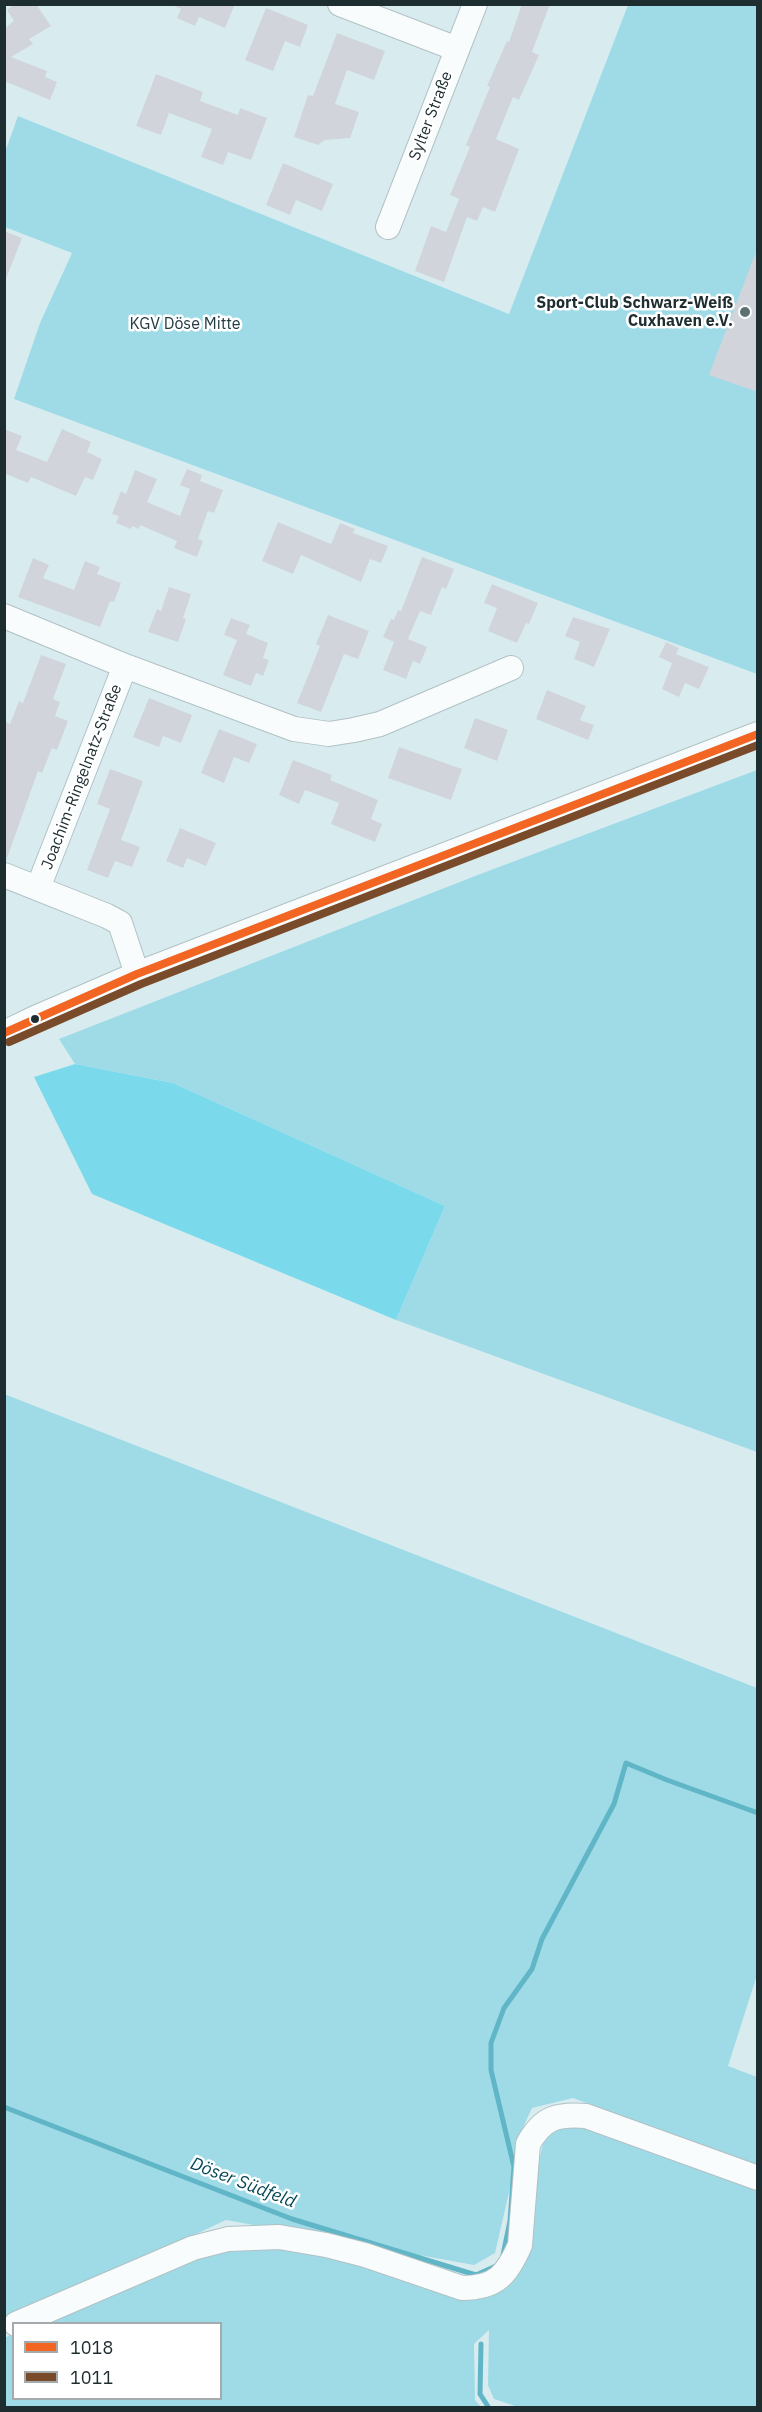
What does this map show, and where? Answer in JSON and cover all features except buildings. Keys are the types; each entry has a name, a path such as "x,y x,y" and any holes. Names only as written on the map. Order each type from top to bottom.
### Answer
{"street":[{"path":"340,4 457,49"},
{"name":"Sylter Straße","path":"388,227 474,4"},
{"name":"Joachim-Ringelnatz-Straße","path":"4,616 125,666 294,729 329,734 380,724 511,668"},
{"name":"Joachim-Ringelnatz-Straße","path":"38,888 125,666"},
{"path":"4,1034 35,1018 137,974 758,734"},
{"path":"4,875 120,923 137,974"},
{"path":"20,2322 182,2252 228,2239 279,2237 326,2245 365,2255 462,2289 478,2288 496,2282 510,2265 520,2245 528,2144 534,2132 547,2120 563,2114 586,2116 758,2178"}],"green space":[{"name":"KGV Döse Mitte","path":"628,5 757,5 757,674 14,399 40,323 72,253 5,227 4,155 18,116 509,314"},
{"path":"757,770 757,1452 396,1320 445,1206 173,1083 75,1064 59,1039 475,876"},
{"path":"4,1394 757,1688 757,1975 728,2066 757,2077 757,2167 573,2098 532,2108 525,2123 495,2253 474,2265 226,2220 5,2324"},
{"path":"570,2121 757,2184 757,2407 518,2407 494,2399 488,2385 489,2330 474,2344 475,2400 481,2407 5,2408 5,2338 12,2334 12,2400 222,2400 222,2322 37,2322 203,2253 294,2246 462,2297 486,2297 514,2277 545,2134"}],"shaded area":[{"path":"75,1064 173,1083 445,1206 396,1320 92,1194 34,1077"}],"waterway":[{"path":"503,2255 510,2221 514,2167 491,2070 491,2043 504,2008 532,1969 542,1939 614,1804 626,1763 758,1813"},
{"name":"Döser Südfeld","path":"4,2107 292,2219 476,2275 496,2266"},
{"name":"Döser Südfeld","path":"481,2344 480,2394 489,2408"}],"transit line":[{"name":"1018","path":"4,1033 137,974 758,734"},
{"name":"1011","path":"9,1042 141,984 758,745"}],"place":[{"name":"Sport-Club Schwarz-Weiß Cuxhaven e.V.","path":"745,312"}]}
